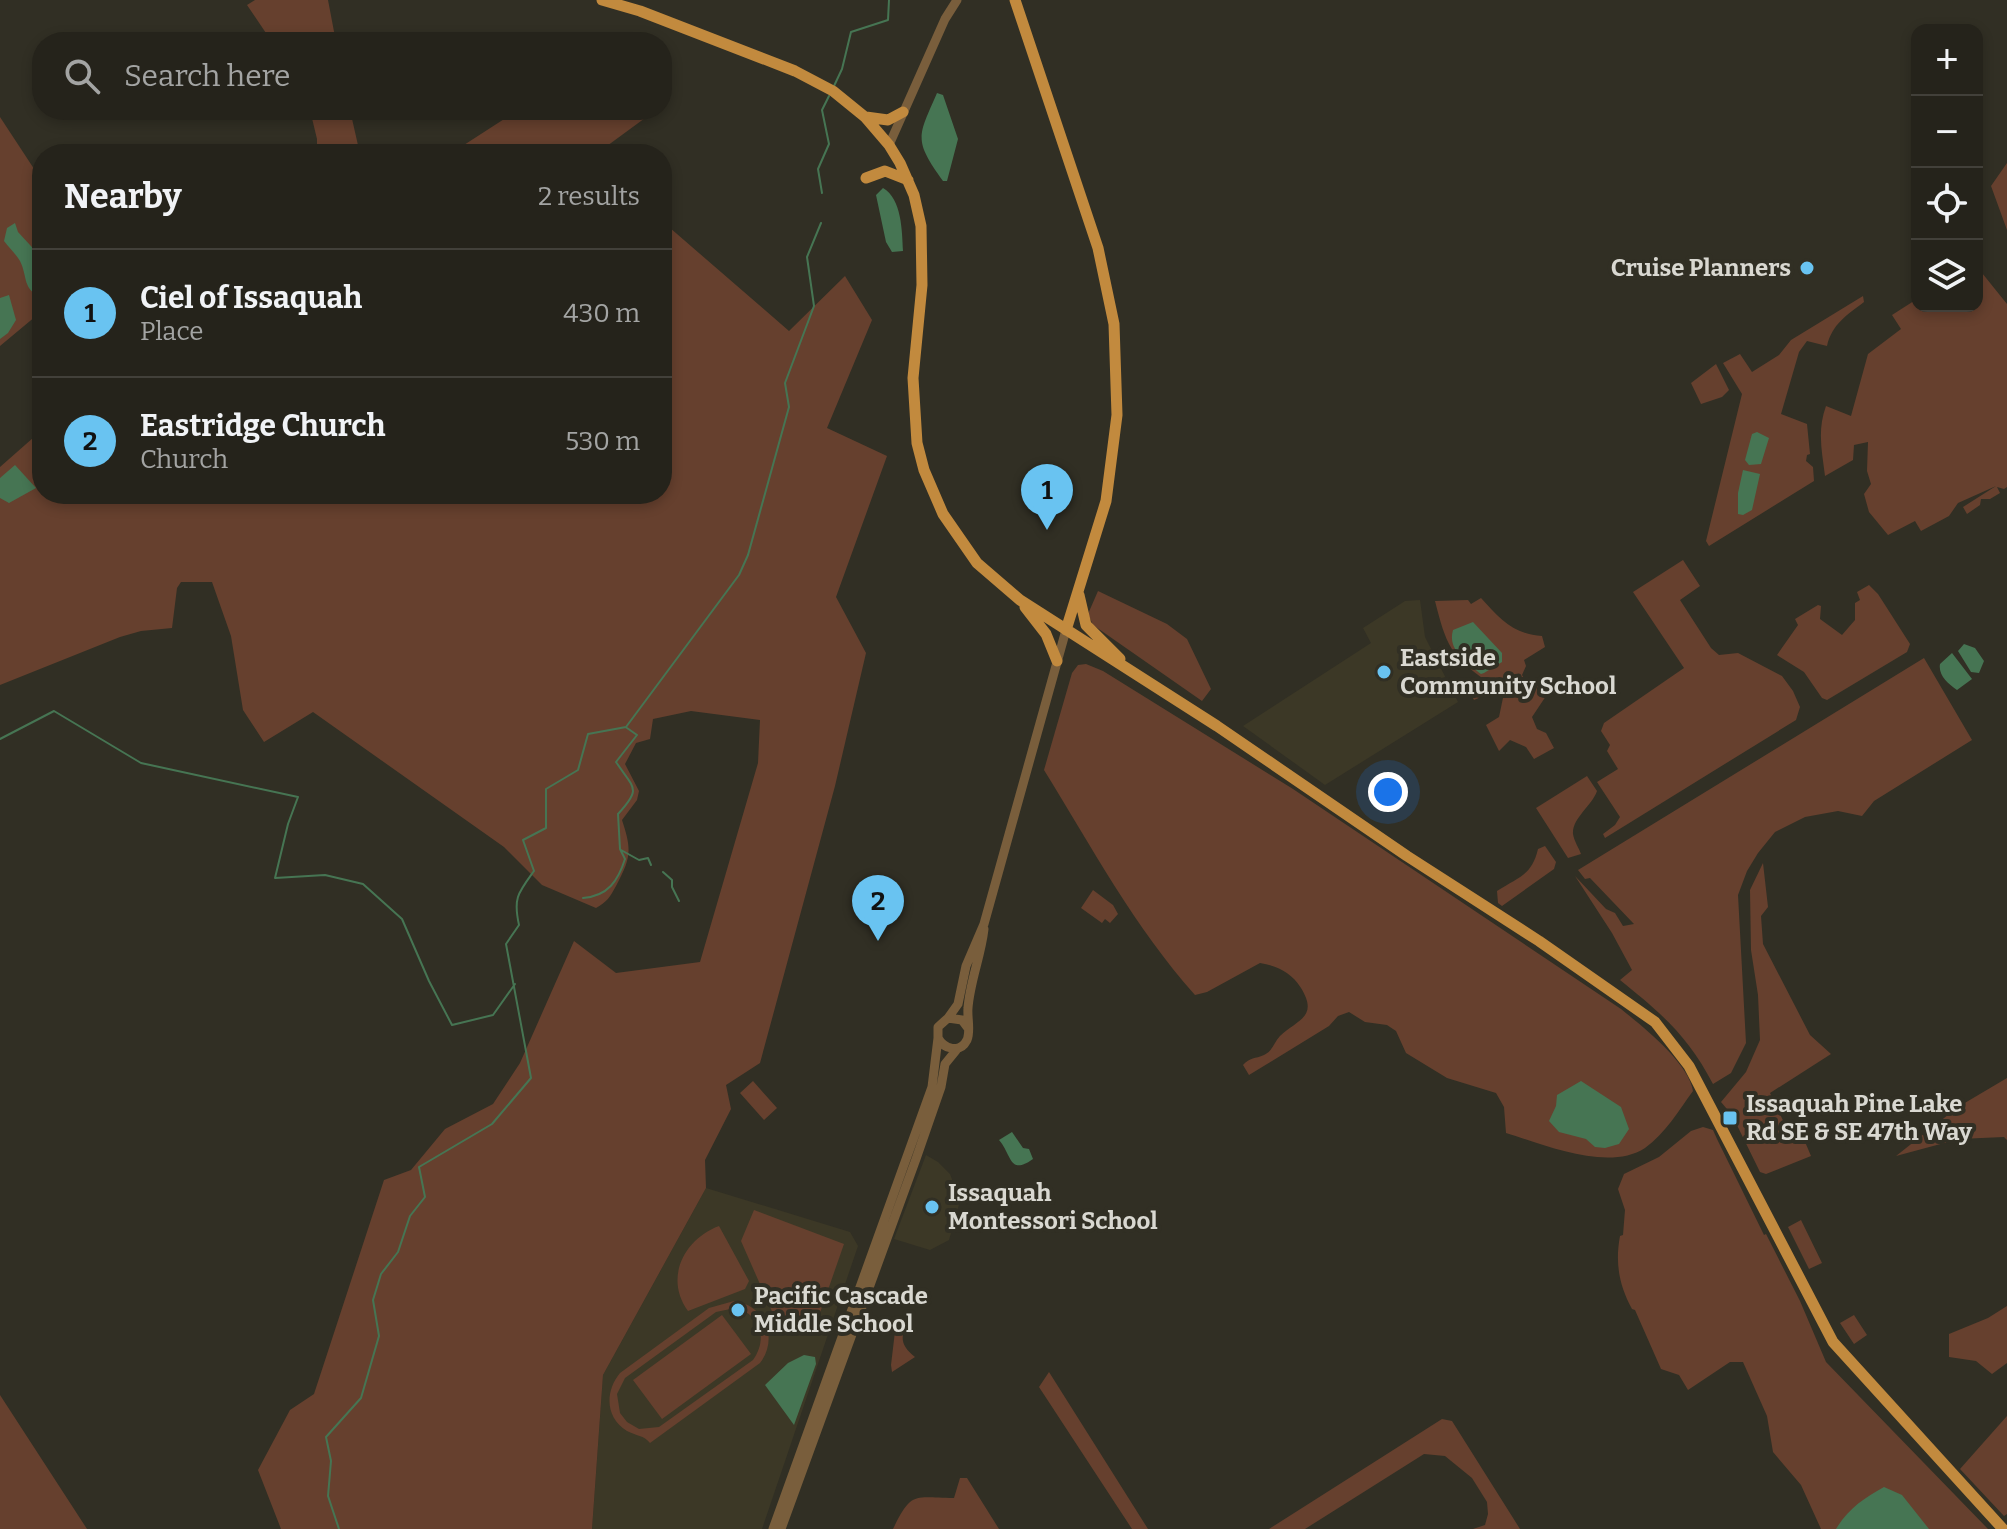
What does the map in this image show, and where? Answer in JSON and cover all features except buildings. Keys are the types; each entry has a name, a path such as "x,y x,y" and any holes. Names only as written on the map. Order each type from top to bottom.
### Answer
{"main road":[{"path":"602,0 640,11 813,79 865,117 889,145 908,181 918,209 923,254 913,378 917,443 935,498 957,536 983,570 1020,600 1504,917 1655,1022 1689,1066 1833,1342 2003,1529"},
{"path":"621,0 640,11"},
{"path":"1015,0 1094,234 1114,324 1117,383 1113,447 1105,496 1097,510 1089,539 1091,545 1066,630"},
{"path":"865,117 888,120 903,112"},
{"path":"866,178 885,171 908,181"},
{"path":"1078,590 1086,625 1131,672"},
{"path":"1020,600 1046,634 1057,661"}],"street":[{"path":"889,145 945,19 957,0"},
{"path":"773,1529 932,1087 938,1027 958,1004 966,966 984,924 1066,630"},
{"path":"781,1529 916,1159 941,1087 945,1064 968,1038 969,998 982,950 984,924"},
{"path":"948,1018 962,1020 968,1028"},
{"path":"938,1038 945,1047 958,1048"}],"shaded area":[{"path":"255,0 328,0 334,32 265,32 247,5"},
{"path":"937,93 943,95 958,139 947,181 943,181 927,156 922,138"},
{"path":"0,117 32,166 32,319 0,346"},
{"path":"312,120 352,120 358,144 317,144"},
{"path":"503,120 642,120 610,144 465,144"},
{"path":"2007,163 2007,230 1991,186"},
{"path":"883,188 897,207 903,251 892,252 886,242 876,195"},
{"path":"15,223 18,232 32,247 32,292 20,261 4,241 7,228"},
{"path":"672,230 789,331 845,276 872,320 827,428 887,456 836,597 866,653 835,786 760,1063 726,1085 731,1109 705,1160 706,1188 603,1375 592,1529 281,1529 258,1470 290,1410 314,1394 384,1180 411,1170 445,1129 493,1104 520,1063 574,941 616,973 700,962 758,763 760,720 691,711 653,719 650,739 636,743 625,764 639,791 637,800 622,820 628,847 627,861 610,896 596,908 542,885 504,847 313,712 264,742 243,710 231,636 212,582 181,582 177,588 172,628 120,637 0,685 0,467 32,439 32,504 672,504"},
{"path":"1983,274 2007,304 2007,487 1997,487 2000,493 1990,499 1981,499 1980,505 1967,514 1963,507 1996,486 1958,503 1949,516 1921,531 1915,521 1888,535 1869,512 1864,494 1871,484 1867,471 1868,442 1854,445 1853,460 1825,476 1821,433 1826,406 1851,416 1868,354 1901,329 1892,315 1911,303 1911,312 1983,312"},
{"path":"9,295 16,320 0,339 0,298"},
{"path":"1863,296 1864,302 1836,326 1827,346 1807,341 1799,352 1781,414 1807,424 1810,454 1806,461 1813,467 1814,481 1709,546 1706,541 1742,394 1723,363 1740,354 1752,372 1779,355 1791,340"},
{"path":"1716,364 1729,390 1722,397 1701,404 1691,383"},
{"path":"1757,432 1769,438 1761,464 1749,465 1745,460 1752,434"},
{"path":"15,465 32,484 32,490 9,503 0,498 0,478"},
{"path":"1743,470 1760,474 1752,510 1743,515 1738,514 1738,493"},
{"path":"1683,560 1700,586 1680,600 1711,648 1719,655 1738,653 1782,676 1800,707 1796,720 1605,838 1603,834 1620,817 1597,782 1618,769 1607,751 1610,745 1601,731 1604,723 1684,668 1633,592"},
{"path":"1869,585 1910,644 1907,652 1827,700 1822,698 1804,672 1777,655 1798,625 1795,619 1818,605 1821,606 1820,619 1842,635 1855,620 1855,603 1860,600 1857,592"},
{"path":"1098,591 1167,624 1187,639 1211,689 1202,701 1093,625 1088,614"},
{"path":"1481,598 1515,629 1542,636 1545,647 1524,660 1526,666 1522,675 1525,680 1536,683 1546,696 1532,717 1537,729 1546,733 1554,748 1534,759 1526,747 1510,740 1499,751 1486,725 1499,717 1504,693 1502,688 1474,700 1471,694 1488,682 1451,648 1435,601 1468,600 1471,604"},
{"name":"Eastside Community School","path":"1420,600 1425,637 1458,702 1325,785 1243,726 1371,643 1363,628 1405,601"},
{"path":"1473,622 1502,653 1502,662 1481,674 1453,644 1453,630"},
{"path":"1964,644 1975,648 1984,661 1979,673 1971,672 1958,651"},
{"path":"1952,653 1972,679 1957,690 1944,679 1940,668 1940,664"},
{"path":"1924,658 1972,740 1874,801 1862,816 1838,811 1805,817 1775,832 1758,853 1738,895 1746,1043 1731,1073 1713,1084 1694,1052 1672,1026 1620,980 1632,970 1575,876 1606,909 1615,913 1623,926 1634,924 1590,878 1585,879 1578,870"},
{"path":"1086,664 1103,671 1293,789 1641,1025 1674,1057 1690,1080 1693,1091 1659,1136 1630,1155 1595,1157 1506,1133 1504,1107 1496,1093 1447,1078 1406,1053 1396,1031 1387,1025 1365,1022 1349,1012 1338,1016 1329,1026 1249,1075 1243,1065 1267,1053 1280,1036 1304,1017 1308,1005 1306,998 1288,974 1260,963 1207,992 1195,995 1133,914 1044,770 1072,673 1078,665"},
{"path":"1587,776 1597,791 1574,828 1581,854 1568,858 1536,808"},
{"path":"1545,846 1556,862 1554,869 1502,906 1498,903 1497,891 1524,874 1532,865 1538,849"},
{"path":"1763,863 1768,907 1761,916 1763,944 1810,1035 1831,1054 1770,1093 1788,1131 1800,1130 1811,1156 1766,1174 1760,1172 1732,1115 1721,1102 1746,1072 1760,1040 1758,995 1751,950 1750,890"},
{"path":"1093,890 1113,905 1118,914 1110,923 1105,919 1102,923 1081,908"},
{"path":"2007,1078 2007,1140 2004,1137 1959,1139 1896,1156 1958,1107"},
{"path":"753,1081 777,1108 764,1120 740,1093"},
{"path":"1581,1081 1621,1107 1629,1129 1619,1144 1595,1147 1586,1139 1559,1132 1549,1121 1557,1095"},
{"path":"1703,1127 1713,1130 1800,1301 1826,1362 1988,1529 1821,1529 1801,1485 1773,1452 1767,1416 1743,1362 1730,1362 1688,1390 1679,1375 1661,1369 1621,1282 1618,1255 1625,1210 1618,1189 1624,1174 1659,1157 1691,1131"},
{"path":"1012,1132 1023,1148 1029,1149 1033,1159 1025,1164 1012,1162 999,1140"},
{"name":"Issaquah Montessori School","path":"926,1155 950,1174 960,1201 949,1240 930,1250 894,1239"},
{"name":"Pacific Cascade Middle School","path":"706,1188 850,1232 858,1246 762,1529 592,1529 603,1375"},
{"path":"754,1210 844,1244 814,1330 778,1325 741,1241"},
{"path":"1801,1220 1822,1263 1809,1269 1788,1227"},
{"path":"719,1226 749,1281 745,1289 688,1311 678,1286 681,1261 696,1240"},
{"path":"734,1301 754,1309 761,1316 766,1324 768,1343 760,1363 650,1443 627,1431 611,1412 610,1396 615,1380 620,1373 709,1308","holes":["735,1308 744,1311 756,1322 761,1336 753,1360 659,1427 639,1429 627,1422 620,1413 617,1394 625,1378 716,1312"]},
{"path":"2007,1306 2007,1363 1992,1374 1976,1361 1949,1357 1949,1334 1988,1318"},
{"path":"722,1315 751,1354 662,1419 633,1380"},
{"path":"1854,1315 1867,1335 1854,1344 1840,1323"},
{"path":"908,1320 903,1340 906,1349 915,1357 892,1372 896,1323"},
{"path":"804,1355 815,1357 816,1364 794,1425 765,1385 788,1363"},
{"path":"1049,1372 1148,1529 1132,1529 1039,1387"},
{"path":"0,1395 87,1529 0,1529"},
{"path":"2007,1416 2007,1514 2004,1516 1960,1469"},
{"path":"1442,1419 1452,1421 1520,1529 1473,1529 1485,1525 1488,1514 1487,1502 1472,1478 1445,1456 1424,1454 1305,1529 1269,1529"},
{"path":"960,1478 967,1478 999,1529 893,1529 910,1502 922,1498 954,1498"},
{"path":"1884,1487 1902,1495 1929,1529 1836,1529 1857,1505"}],"waterway":[{"path":"834,86 842,69 851,32 888,20 889,0"},
{"path":"822,193 818,169 829,144 822,110 829,96"},
{"path":"339,1529 328,1496 331,1461 326,1437 361,1398 379,1336 373,1300 381,1274 398,1252 410,1216 425,1197 419,1167 492,1124 531,1078 506,944 519,925 518,896 534,871 523,840 546,828 546,789 578,770 588,734 626,727 739,575 748,555 789,407 785,383 814,306 807,257 821,223"},
{"path":"0,739 54,711 141,763 298,797 275,878 325,875 363,884 402,919 452,1025 493,1015 515,984"},
{"path":"583,898 592,897 611,886 625,859 620,849 618,814 630,799 633,788 616,762 637,735 627,728"},
{"path":"621,850 639,860 648,858 651,865"},
{"path":"663,872 672,880 679,901"}],"place":[{"name":"Cruise Planners","path":"1807,268"},
{"name":"Ciel of Issaquah","path":"1047,530"},
{"name":"Eastside Community School","path":"1384,672"},
{"name":"Eastridge Church","path":"878,941"},
{"name":"Issaquah Pine Lake Rd SE & SE 47th Way","path":"1730,1118"},
{"name":"Issaquah Montessori School","path":"932,1207"},
{"name":"Pacific Cascade Middle School","path":"738,1310"}]}
